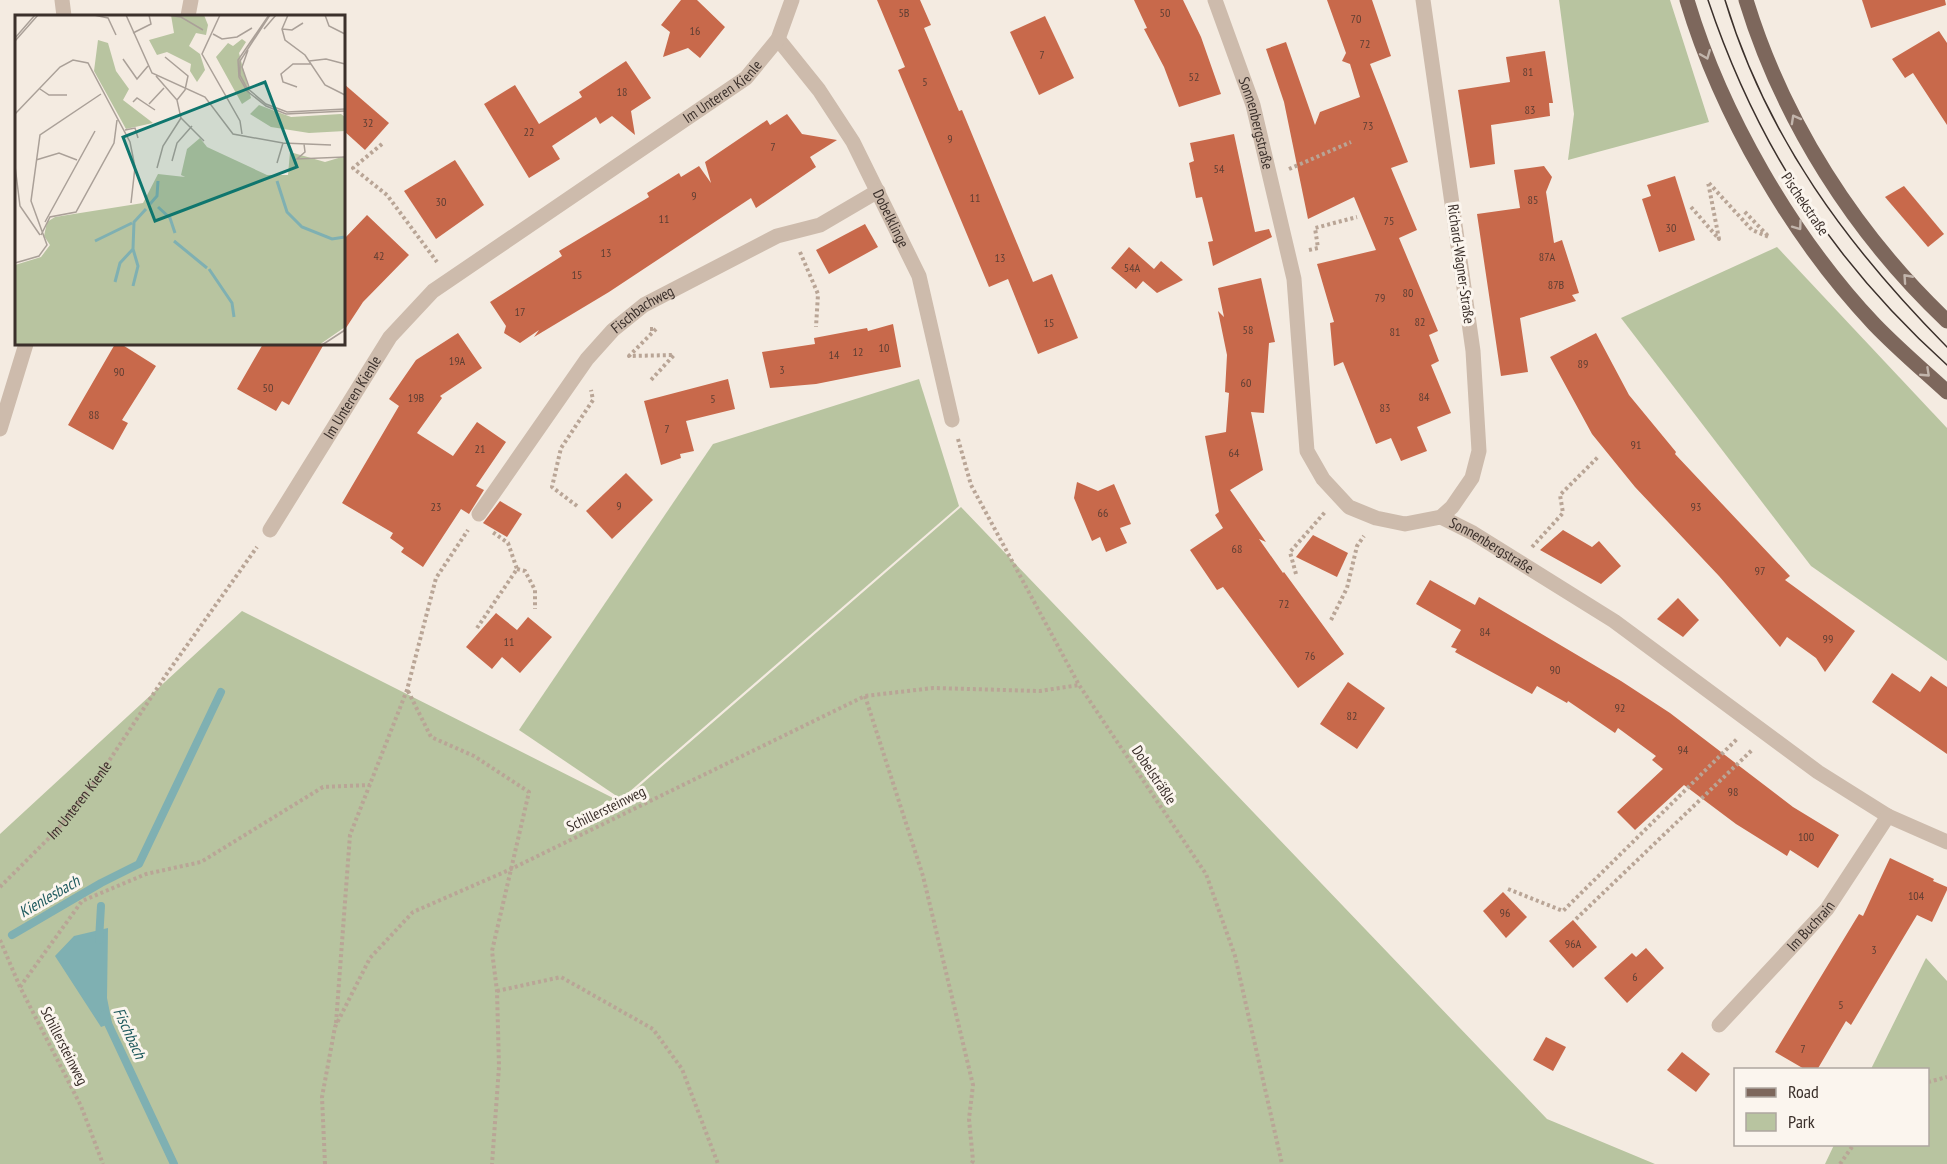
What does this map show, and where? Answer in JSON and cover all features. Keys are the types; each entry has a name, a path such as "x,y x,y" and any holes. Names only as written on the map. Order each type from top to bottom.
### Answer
{"main road":[{"name":"Pischekstraße","path":"1687,0 1715,79 1766,180 1845,291 1874,325 1947,392"},
{"path":"1746,0 1774,77 1811,149 1867,230 1947,321"}],"street":[{"path":"62,0 64,15"},
{"path":"188,15 191,0"},
{"name":"Im Unteren Kienle","path":"270,530 390,337 433,291 746,78 778,39 792,0"},
{"name":"Sonnenbergstraße","path":"1215,0 1244,72 1294,279 1307,451 1323,479 1338,497 1356,510 1386,520 1405,524 1441,517 1473,533 1517,563 1614,621 1818,772 1888,816 1947,842"},
{"name":"Richard-Wagner-Straße","path":"1423,0 1473,351 1479,430 1479,451 1473,478 1459,500 1441,517"},
{"name":"Dobelklinge","path":"778,39 819,90 853,142 919,276 952,420"},
{"name":"Fischbachweg","path":"479,514 587,359 613,330 630,316 644,305 777,236 820,225 878,192"},
{"path":"0,429 26,345"},
{"name":"Im Buchrain","path":"1719,1025 1827,909 1888,816"}],"path":[{"path":"1269,178 1351,142"},
{"path":"382,144 352,168 387,195 449,280"},
{"path":"1691,207 1719,239 1708,182 1752,230 1769,237 1743,210"},
{"path":"1318,249 1315,228 1357,217"},
{"path":"791,232 818,294 816,327"},
{"path":"630,316 639,330 656,329 629,356 674,355 651,380"},
{"path":"578,506 552,487 561,448 593,400 587,359"},
{"name":"Dobelsträßle","path":"952,420 971,485 1079,685 1206,874 1235,956 1282,1164"},
{"path":"1517,563 1563,513 1560,495 1598,457"},
{"path":"1296,574 1290,552 1338,497"},
{"path":"479,514 486,529 508,543 517,569"},
{"path":"335,1027 350,835 408,690 436,578 479,514"},
{"name":"Im Unteren Kienle","path":"0,887 58,829 101,773 168,672 270,530"},
{"path":"1331,620 1347,588 1357,546"},
{"path":"517,569 525,571 535,590 535,609"},
{"path":"477,628 517,569"},
{"name":"Schillersteinweg","path":"325,1164 322,1097 335,1027 370,958 413,912 509,870 865,696 933,688 1040,691 1079,685"},
{"path":"408,690 431,737 474,756 529,792 509,870 492,951 499,1067 492,1164"},
{"path":"865,696 923,876 973,1085 969,1119 973,1161 971,1164"},
{"path":"1508,889 1563,911 1751,724"},
{"path":"1576,919 1768,735"},
{"path":"20,987 82,901 146,874 201,862 323,787 370,785"},
{"name":"Schillersteinweg","path":"0,940 20,987 81,1106 103,1164"},
{"path":"496,991 561,977 653,1029 682,1069 718,1164"},
{"path":"1929,1082 1947,1077"},
{"path":"1840,1164 1853,1146"}],"green space":[{"path":"1559,0 1670,0 1709,122 1568,160 1574,114"},
{"path":"1777,247 1947,428 1947,661 1811,566 1621,318"},
{"path":"919,379 959,506 621,799 519,730 713,444"},
{"path":"961,507 1547,1119 1655,1164 0,1164 0,834 242,611 621,802"},
{"path":"1926,958 1947,981 1947,1164 1825,1164 1834,1146 1929,1146 1929,1068 1871,1068"}],"water":[{"path":"108,928 107,998 112,1023 101,1027 55,956 74,936"}],"building":[{"path":"681,0 697,0 725,27 700,58 688,48 663,57 670,32 661,25"},
{"path":"877,0 920,0 931,25 924,28 959,111 962,110 1033,282 1052,274 1078,338 1038,354 1008,279 989,287 898,70 905,67"},
{"path":"1134,0 1183,0 1201,37 1221,94 1179,107 1164,67 1144,29 1147,28"},
{"path":"1327,0 1372,0 1391,56 1370,64 1408,162 1391,168 1417,230 1399,238 1438,331 1429,335 1439,361 1431,365 1451,413 1417,427 1427,451 1401,461 1391,438 1376,444 1343,362 1334,366 1330,323 1334,322 1317,264 1376,250 1354,197 1308,219 1284,102 1266,49 1286,42 1315,125 1320,112 1360,97 1350,64 1342,61 1346,53"},
{"path":"1862,0 1945,0 1946,5 1871,28"},
{"path":"1045,16 1074,78 1039,95 1010,32"},
{"path":"1939,31 1947,43 1947,125 1913,73 1905,78 1892,59"},
{"path":"1545,51 1553,103 1549,103 1550,116 1491,125 1495,164 1470,168 1458,90 1510,82 1506,57"},
{"path":"626,61 651,98 631,111 635,135 612,116 600,124 596,117 552,146 560,159 529,178 484,104 515,85 539,124 582,97 579,92"},
{"path":"345,85 389,123 365,150 345,132"},
{"path":"787,114 802,134 837,140 810,157 816,167 756,208 751,198 609,292 534,337 539,330 520,343 504,333 506,326 490,302 562,256 559,251 649,197 647,193 679,173 681,177 699,166 711,183 705,162 767,120 770,125"},
{"path":"1234,134 1255,232 1269,229 1272,237 1213,266 1208,242 1213,241 1202,197 1196,198 1189,163 1194,161 1190,143"},
{"path":"455,160 484,205 436,239 404,191"},
{"path":"1544,166 1552,177 1546,192 1554,243 1562,240 1579,293 1572,295 1576,301 1520,318 1528,372 1501,376 1477,214 1520,208 1514,170"},
{"path":"1675,176 1695,240 1659,252 1642,199 1651,196 1647,185"},
{"path":"1904,186 1944,234 1928,247 1885,197"},
{"path":"367,215 409,255 363,302 345,329 345,238"},
{"path":"865,224 878,247 829,274 816,250"},
{"path":"1129,247 1154,269 1161,261 1183,280 1157,293 1143,281 1136,289 1111,268"},
{"path":"1261,278 1275,342 1269,343 1264,413 1251,412 1263,470 1230,490 1266,542 1259,539 1344,654 1298,688 1223,587 1217,590 1190,550 1223,528 1215,515 1219,512 1205,436 1226,432 1229,393 1225,392 1227,355 1218,311 1224,317 1218,288"},
{"path":"893,324 901,367 816,384 770,388 762,352 815,344 814,338 867,328 868,331"},
{"path":"458,333 482,368 440,396 442,398 417,433 453,456 477,422 506,442 476,486 484,490 469,514 461,509 423,567 401,552 404,548 390,538 393,533 342,503 399,406 389,399 416,360"},
{"path":"1596,333 1629,395 1676,452 1675,454 1790,576 1785,580 1855,631 1825,672 1816,658 1787,637 1780,647 1719,576 1635,487 1592,434 1550,357"},
{"path":"114,345 123,345 156,366 122,420 128,423 113,450 68,425"},
{"path":"262,345 323,345 289,405 282,401 276,411 237,389"},
{"path":"728,379 735,409 686,421 694,451 680,454 681,458 661,465 644,401"},
{"path":"626,473 653,500 612,539 586,511"},
{"path":"1077,482 1098,491 1114,484 1131,524 1120,528 1127,543 1106,552 1100,537 1092,541 1074,498"},
{"path":"500,501 522,514 507,537 483,523"},
{"path":"1563,530 1592,547 1599,541 1621,566 1601,584 1540,550"},
{"path":"1313,535 1348,553 1337,577 1296,557"},
{"path":"1430,580 1475,605 1479,597 1621,681 1670,713 1793,807 1839,835 1818,868 1790,850 1787,856 1736,824 1684,785 1635,830 1617,812 1663,769 1652,760 1656,756 1618,728 1615,733 1568,701 1567,703 1537,686 1532,694 1455,652 1457,649 1451,647 1461,630 1416,604"},
{"path":"1678,598 1699,620 1683,637 1657,619"},
{"path":"496,613 517,630 528,617 552,637 520,673 502,657 492,669 466,647"},
{"path":"1892,673 1920,692 1931,676 1947,687 1947,754 1872,702"},
{"path":"1348,682 1385,708 1357,749 1320,724"},
{"path":"1890,858 1947,887 1932,922 1917,915 1851,1025 1846,1021 1818,1068 1803,1068 1775,1052 1859,914 1863,916"},
{"path":"1503,892 1527,917 1506,938 1483,911"},
{"path":"1573,920 1597,947 1573,968 1549,941"},
{"path":"1646,948 1664,968 1627,1003 1604,978 1632,953 1636,957"},
{"path":"1546,1037 1566,1047 1553,1071 1533,1060"},
{"path":"1682,1052 1710,1074 1696,1092 1667,1070"}],"waterway":[{"name":"Fischbach","path":"12,935 101,883 139,864 221,692"},
{"name":"Fischbach","path":"99,940 101,906"},
{"name":"Fischbach","path":"104,1015 174,1164"}],"tram line":[{"path":"1708,0 1750,104 1803,199 1868,285 1947,365"},
{"path":"1725,0 1742,50 1763,98 1787,144 1814,187 1876,270 1947,347"}],"water label":[{"name":"Kienlesbach","path":"49,896"}]}
